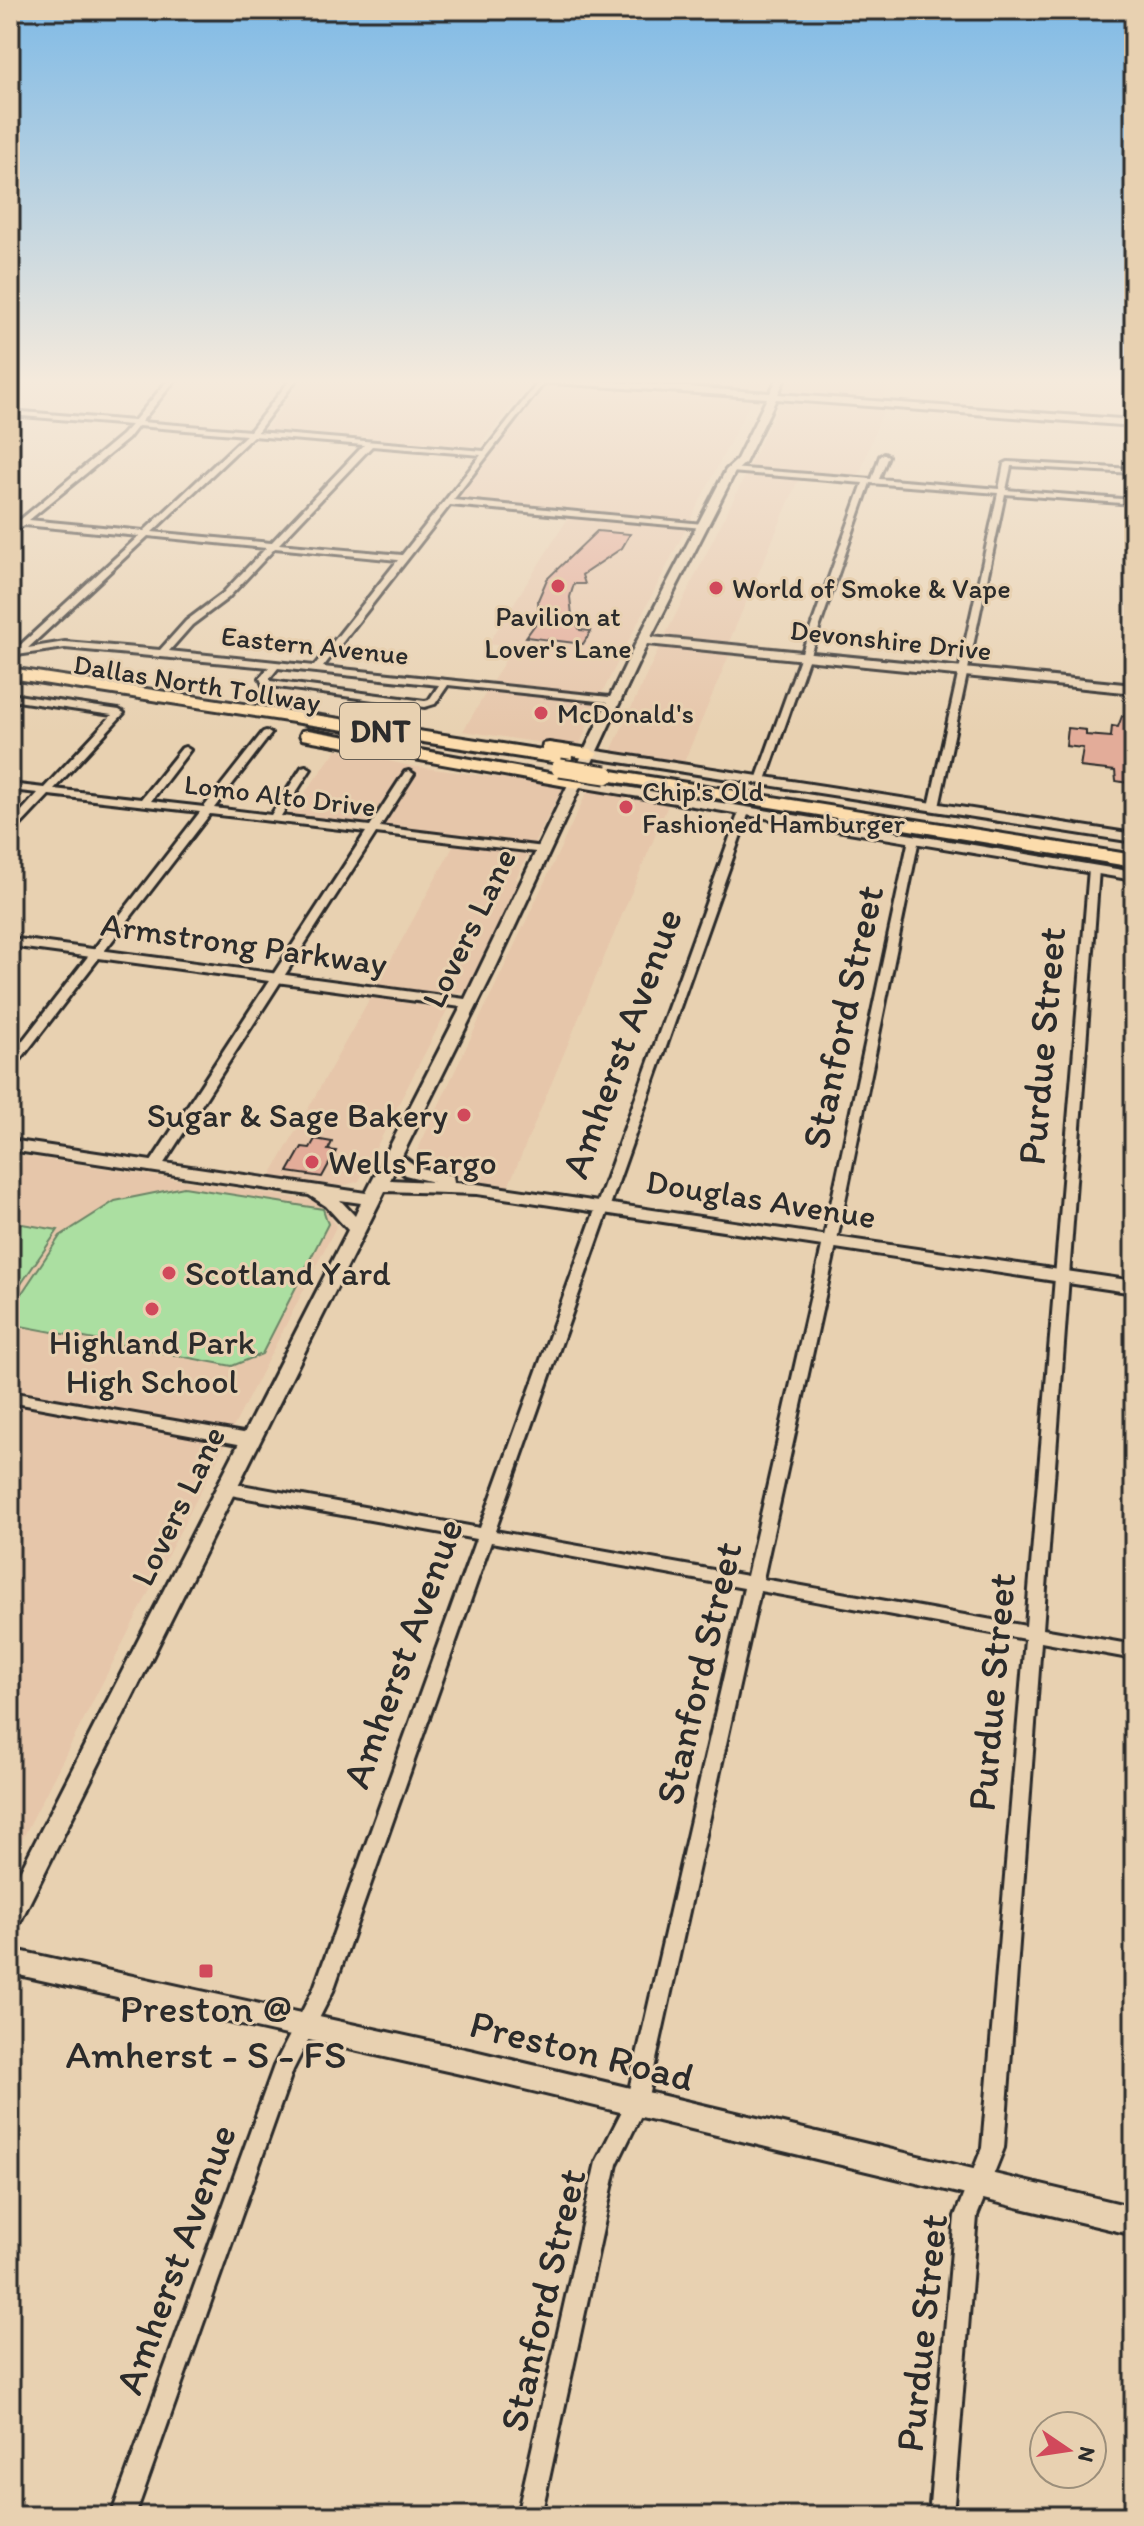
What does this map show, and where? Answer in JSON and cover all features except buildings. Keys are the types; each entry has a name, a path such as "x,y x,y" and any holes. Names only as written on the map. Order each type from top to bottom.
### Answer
{"highway":[{"name":"Dallas North Tollway","path":"10,673 563,764 1134,851"},
{"name":"Dallas North Tollway","path":"10,682 267,728 563,764"},
{"path":"194,701 303,710 590,754"},
{"path":"267,728 577,783"},
{"name":"Dallas North Tollway","path":"608,771 1134,861"}],"main road":[{"name":"Lovers Lane","path":"10,1916 470,1004 644,640 718,497"},
{"name":"Devonshire Drive","path":"644,640 1133,689"},
{"path":"590,754 1134,838"},
{"path":"577,783 1134,876"},
{"name":"Armstrong Parkway","path":"10,942 470,1004"},
{"name":"Douglas Avenue","path":"10,1145 308,1190 477,1189 1134,1287"},
{"path":"392,1157 411,1171 477,1189"},
{"path":"308,1190 332,1202 356,1228"},
{"name":"Preston Road","path":"10,1961 305,2026 1134,2221"}],"street":[{"path":"10,532 52,497"},
{"path":"14,653 185,497"},
{"path":"162,654 189,623 225,596 319,497"},
{"path":"317,669 450,497"},
{"path":"761,780 865,497"},
{"path":"934,807 1001,497"},
{"path":"1073,497 1134,502"},
{"path":"446,502 703,526"},
{"path":"10,521 403,558"},
{"path":"1133,689 1134,644"},
{"name":"Eastern Avenue","path":"14,653 65,645 616,700"},
{"path":"276,665 265,678 266,683 425,704 432,702 445,683"},
{"path":"10,697 119,713 10,830"},
{"path":"10,1065 208,810 267,728"},
{"path":"144,803 185,750"},
{"path":"274,818 306,769"},
{"path":"154,1168 409,774"},
{"name":"Lomo Alto Drive","path":"10,787 544,850"},
{"name":"Amherst Avenue","path":"123,2516 284,2066 323,1991 744,812"},
{"name":"Stanford Street","path":"529,2516 607,2162 636,2105 829,1242 914,839"},
{"name":"Purdue Street","path":"941,2516 966,2216 993,2148 1094,869"},
{"path":"13,1401 249,1440"},
{"path":"225,1488 1134,1652"}],"shaded area":[{"path":"459,497 702,497 600,697 490,686 513,647 488,644 572,512 456,501"},
{"path":"735,497 791,497 729,642 665,636"},
{"path":"660,646 730,653 684,762 611,751"},
{"path":"487,691 598,702 580,744 570,747 463,731"},
{"path":"337,749 410,766 564,786 516,878 522,885 469,991 444,996 376,987 454,845 282,824"},
{"path":"588,790 668,805 508,1187 410,1166"},
{"path":"370,998 448,1008 359,1181 343,1186 270,1177"},
{"path":"10,1154 323,1202 336,1227 10,1863"}],"green space":[{"name":"Scotland Yard","path":"184,1187 323,1209 328,1224 262,1354 232,1366 10,1324 10,1311 60,1236 115,1201"},
{"path":"10,1222 58,1230 10,1300"}],"place":[{"name":"Pavilion at Lover's Lane","path":"558,586"},
{"name":"World of Smoke & Vape","path":"716,588"},
{"name":"McDonald's","path":"541,713"},
{"name":"Chip's Old Fashioned Hamburger","path":"626,807"},
{"name":"Sugar & Sage Bakery","path":"464,1115"},
{"name":"Wells Fargo","path":"312,1162"},
{"name":"Scotland Yard","path":"169,1273"},
{"name":"Highland Park High School","path":"152,1309"},
{"name":"Preston @ Amherst - S - FS","path":"206,1971"}]}
